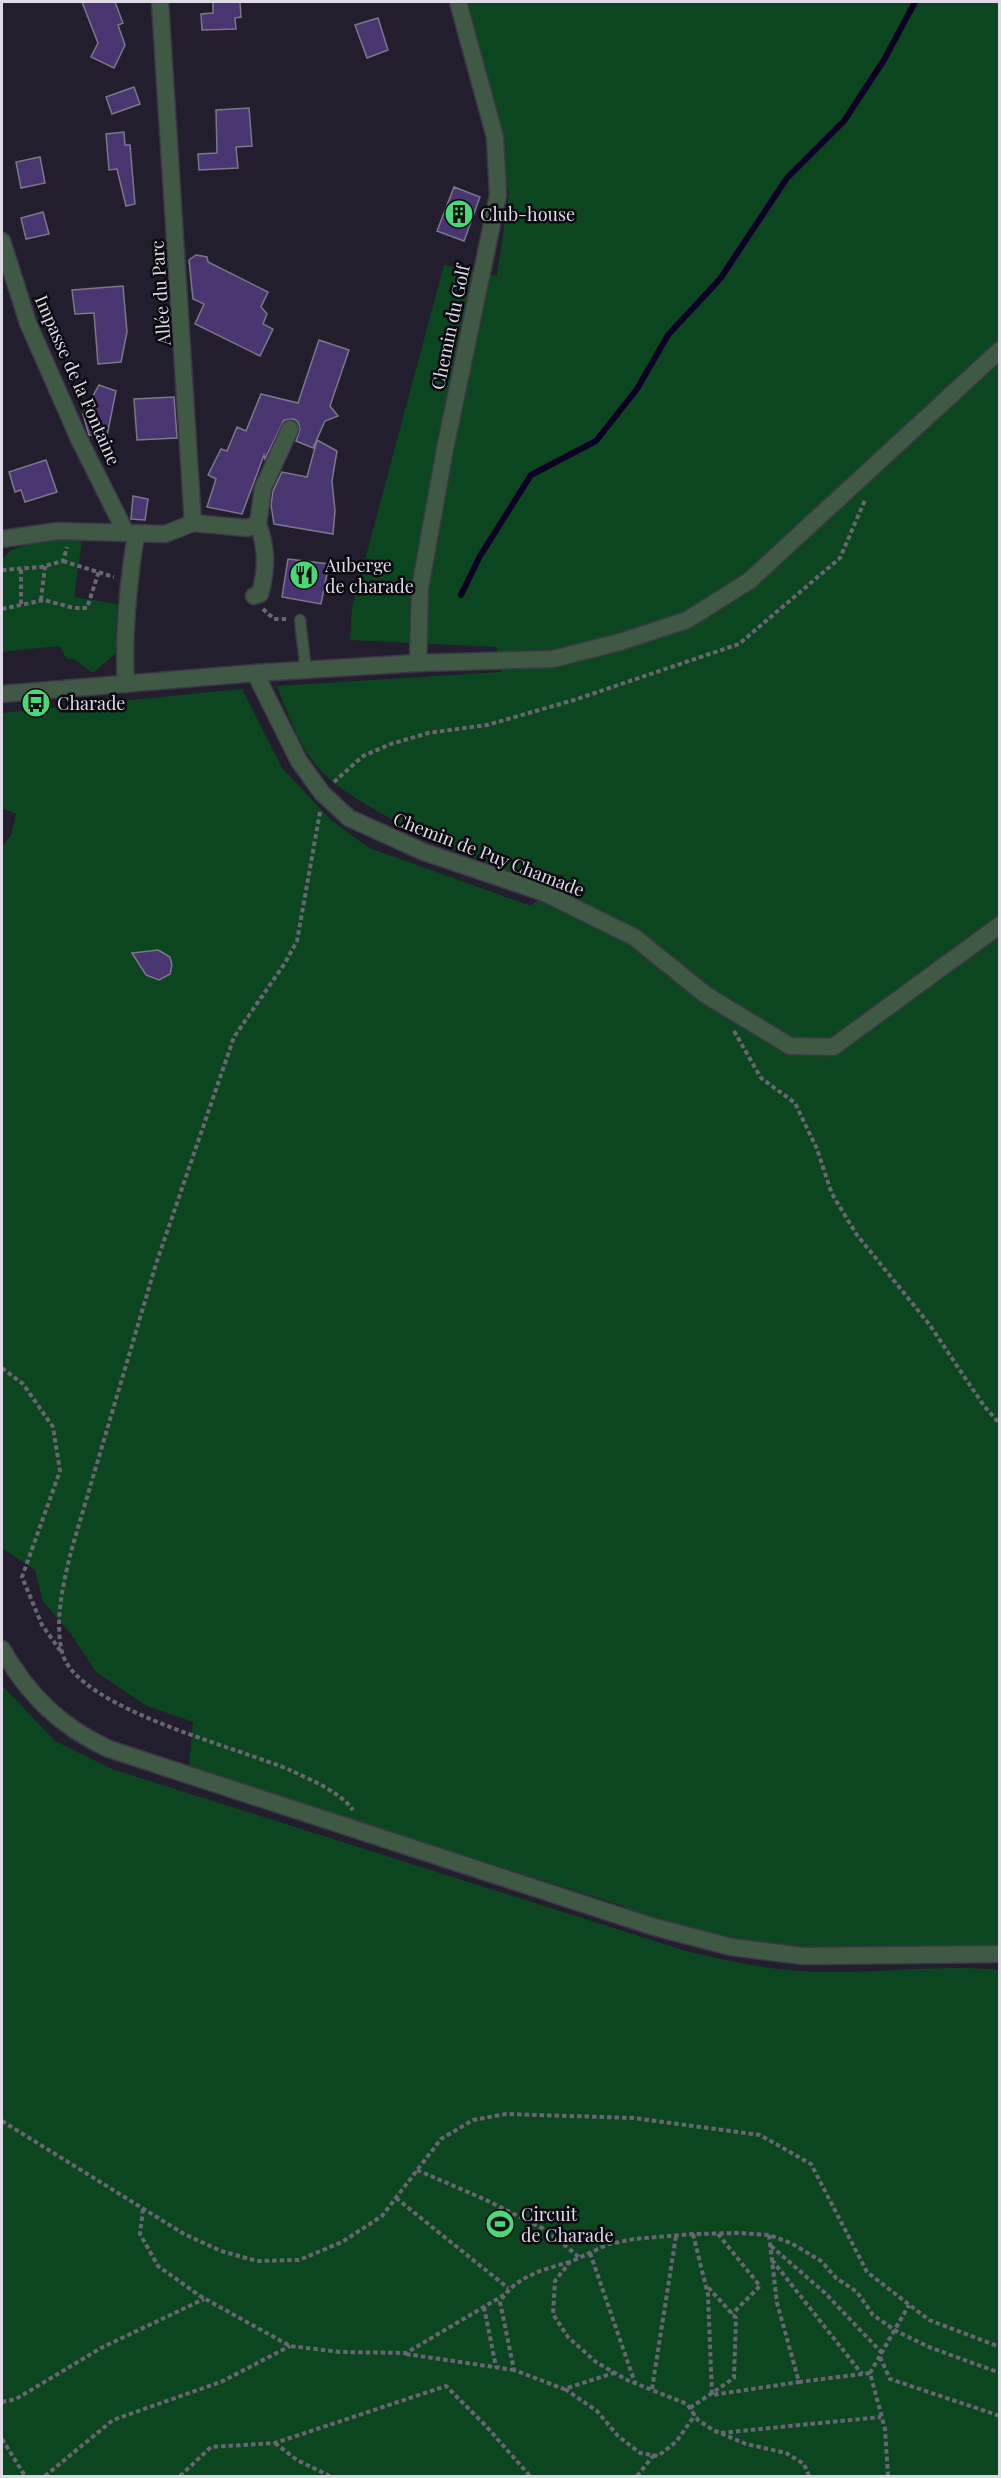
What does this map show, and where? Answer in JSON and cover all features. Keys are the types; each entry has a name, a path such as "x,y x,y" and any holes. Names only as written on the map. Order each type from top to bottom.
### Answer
{"street":[{"name":"Allée du Parc","path":"160,2 193,523"},
{"name":"Chemin du Golf","path":"418,663 422,576 445,449 498,195 495,137 458,2"},
{"name":"Impasse de la Fontaine","path":"2,241 28,323 79,439 131,533"},
{"path":"2,694 255,673 418,663 554,659 620,642 687,620 749,581 880,463 999,350"},
{"path":"254,596 260,594 265,577 265,544 258,524 263,488 290,429"},
{"path":"2,540 72,531 165,534 193,523 247,528 258,524"},
{"path":"126,684 123,642 131,533"},
{"name":"Chemin de Puy Chamade","path":"255,673 299,761 322,793 349,818 424,852 545,893 634,937 723,1005 790,1046 833,1047 999,925"},
{"path":"2,1649 13,1669 40,1702 74,1731 94,1742 171,1770 651,1926 730,1947 802,1956 999,1954"}],"lane":[{"path":"300,620 306,671"}],"path":[{"path":"63,561 72,531"},
{"path":"2,570 45,566 63,561 128,582"},
{"path":"41,600 45,566"},
{"path":"21,569 21,604"},
{"path":"2,609 41,600 74,608 87,608 99,571"},
{"path":"254,596 274,619 300,620"},
{"path":"62,1653 63,1587 129,1350 234,1037 285,963 297,941 322,793"},
{"path":"723,1005 737,1040 761,1078 795,1103 817,1149 832,1194 858,1235 929,1324 984,1406 999,1424"},
{"path":"2,1368 23,1384 54,1427 60,1471 22,1577 42,1625 79,1677 110,1700 141,1716 247,1752 313,1781 350,1805 370,1835"},
{"path":"2,2121 184,2234 221,2251 257,2260 299,2260 342,2242 382,2216 441,2139 473,2120 506,2114 634,2118 760,2135 811,2163 867,2272 929,2320 999,2347"},
{"path":"417,2170 484,2199 546,2230 580,2258"},
{"path":"396,2198 508,2288"},
{"path":"143,2209 140,2234 158,2266 204,2299 290,2346 340,2352 406,2354 514,2370 564,2389 597,2411 618,2436 640,2453 658,2456 676,2442 695,2415"},
{"path":"693,2234 708,2295 712,2395"},
{"path":"718,2234 760,2286 732,2314"},
{"path":"514,2370 500,2302 508,2288 543,2269 570,2262 609,2244 633,2239 718,2234 769,2235 791,2244 821,2261 836,2278 857,2292 873,2315 896,2331 929,2348 999,2373"},
{"path":"769,2235 777,2303 799,2382"},
{"path":"652,2389 676,2236"},
{"path":"770,2245 825,2293 881,2355 890,2379 999,2416"},
{"path":"590,2253 635,2383"},
{"path":"772,2260 861,2374"},
{"path":"570,2262 555,2281 552,2313 568,2337 596,2362 615,2373 687,2404 695,2415 719,2433 746,2444 786,2454 804,2464 809,2476"},
{"path":"690,2409 734,2378 737,2343 736,2318 705,2283"},
{"path":"406,2354 504,2295"},
{"path":"2,2402 16,2399 101,2348 204,2299"},
{"path":"888,2476 882,2417 870,2373 909,2305"},
{"path":"484,2307 496,2367"},
{"path":"45,2476 113,2420 223,2381 290,2346"},
{"path":"564,2389 615,2373"},
{"path":"712,2395 870,2373"},
{"path":"180,2476 211,2447 275,2443 446,2386 486,2426 530,2476"},
{"path":"719,2433 882,2417"},
{"path":"2,2439 25,2476"},
{"path":"275,2443 297,2460 330,2476"},
{"path":"637,2476 654,2455"}],"green space":[{"path":"458,2 999,2 999,1955 855,1959 663,1930 623,1906 485,1862 370,1835 188,1776 193,1722 147,1706 96,1672 71,1634 43,1601 35,1570 2,1548 2,847 11,836 16,814 2,808 2,713 242,689 282,768 331,820 369,848 531,906 565,875 529,876 480,860 389,818 338,786 321,771 307,752 295,731 277,686 501,672 497,647 350,640 352,608 444,265 497,276 509,193"},
{"path":"37,540 82,541 74,597 117,604 116,653 93,673 74,659 67,659 59,646 2,652 2,558 11,550"},
{"name":"Circuit de Charade","path":"2,1685 55,1741 112,1769 686,1951 755,1966 808,1972 935,1968 999,1970 999,2476 2,2476"}],"building":[{"path":"82,2 115,2 123,23 118,25 125,45 114,68 91,57 98,43"},
{"path":"213,2 240,2 241,17 235,18 236,29 202,30 201,14 213,13"},
{"path":"378,18 388,50 367,58 355,25"},
{"path":"134,87 140,104 112,114 106,97"},
{"path":"249,108 252,146 236,147 238,168 199,170 198,154 217,153 216,110"},
{"path":"124,132 125,145 130,145 135,204 126,206 117,169 109,170 106,134"},
{"path":"40,157 45,183 21,188 16,162"},
{"name":"Club-house","path":"454,187 480,197 464,241 437,231"},
{"path":"43,212 49,234 26,239 21,218"},
{"path":"196,255 207,257 208,262 268,292 261,307 267,314 263,324 273,329 260,356 195,324 204,304 193,299 189,260"},
{"path":"123,286 127,332 121,362 98,364 94,313 75,314 72,290"},
{"path":"319,340 349,350 330,406 338,416 325,421 313,448 296,441 300,429 298,422 294,419 284,420 265,459 264,455 242,514 207,507 216,479 208,475 221,449 227,451 237,427 246,431 261,394 298,403"},
{"path":"99,385 116,391 107,436 89,435 83,414"},
{"path":"174,397 177,438 137,440 134,399"},
{"path":"317,440 337,451 332,481 335,511 333,534 274,524 271,505 273,491 282,472 307,477"},
{"path":"46,460 57,492 25,502 21,490 15,492 9,472"},
{"path":"133,496 148,499 145,520 131,519"},
{"path":"288,559 329,564 321,604 282,597"},
{"path":"158,950 170,957 172,965 170,974 159,980 146,975 132,953"}],"waterway":[{"path":"461,595 480,556 531,475 596,441 637,389 668,335 720,279 787,178 844,121 884,60 915,2"}],"place":[{"name":"Club-house","path":"459,214"},
{"name":"Auberge de charade","path":"304,575"},
{"name":"Charade","path":"36,703"},
{"name":"Circuit de Charade","path":"500,2224"}]}
